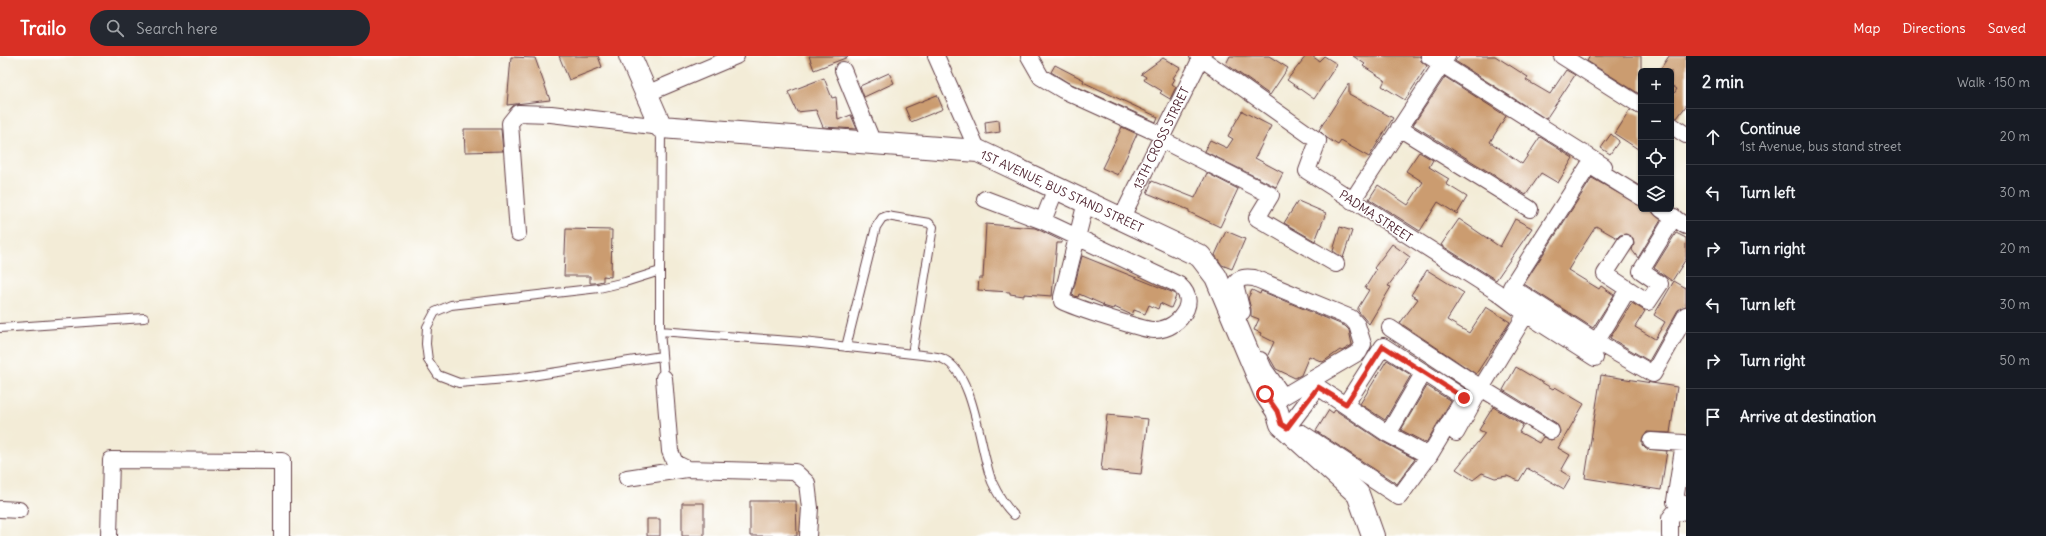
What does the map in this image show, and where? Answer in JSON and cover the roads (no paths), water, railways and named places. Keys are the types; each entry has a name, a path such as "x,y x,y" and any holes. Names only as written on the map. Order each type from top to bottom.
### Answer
{"street":[{"path":"630,56 661,126"},
{"path":"646,94 736,56"},
{"path":"936,56 978,152"},
{"path":"1028,56 1041,77 1063,90 1161,137 1271,195 1257,218 1336,264"},
{"path":"1562,56 1638,104"},
{"name":"13TH CROSS STRRET","path":"1121,219 1199,57"},
{"name":"PADMA STREET","path":"1199,57 1318,141 1307,171 1497,292 1526,314 1594,352"},
{"path":"1352,201 1399,128 1439,59 1638,187"},
{"path":"843,70 873,143"},
{"path":"518,233 510,123 518,113 551,114 661,126"},
{"name":"1ST AVENUE, BUS STAND STREET","path":"661,126 978,152 1200,256 1216,277 1237,314 1265,394 1278,400 1277,411 1281,424 1288,426 1358,494 1373,536"},
{"path":"1674,127 1686,135"},
{"path":"1399,128 1530,209"},
{"path":"1638,194 1589,165 1511,287 1594,352 1653,374 1686,315"},
{"path":"1043,221 1056,188"},
{"path":"985,199 1043,221 1077,236 1179,285 1186,291 1188,304 1184,314 1176,322 1167,327 1149,330 1062,301 1077,236 1086,202"},
{"path":"1625,243 1605,274 1648,302 1660,284 1641,271 1678,215"},
{"path":"1237,314 1235,284 1238,280 1245,277 1254,278 1351,318 1357,326 1363,344 1358,352 1278,400"},
{"path":"1594,352 1628,289"},
{"path":"1456,433 1481,388 1526,314"},
{"path":"1390,328 1481,388 1551,431"},
{"path":"1346,404 1383,346 1464,398 1429,456 1399,497 1288,426 1318,387 1346,404 1388,434 1429,456"},
{"path":"1388,434 1424,372"},
{"path":"664,378 670,452 675,463 687,469"},
{"path":"1651,441 1685,439 1675,500 1679,503 1686,504"},
{"path":"110,536 111,460 282,462 282,536"},
{"path":"627,478 687,469 795,472 807,483 810,508 808,536"},
{"path":"0,509 19,510"},
{"path":"1670,536 1670,518 1674,513 1686,511"}],"lane":[{"path":"661,126 660,331 664,378"},
{"path":"846,347 876,226 882,218 887,216 929,223 933,227 912,354"},
{"path":"660,271 625,282 599,288 451,305 435,312 427,327 426,344 428,360 438,375 459,383 518,378 662,356"},
{"path":"0,328 144,318"},
{"path":"660,331 846,347 944,359 960,375 976,417 992,481 1002,502 1014,515"}]}
